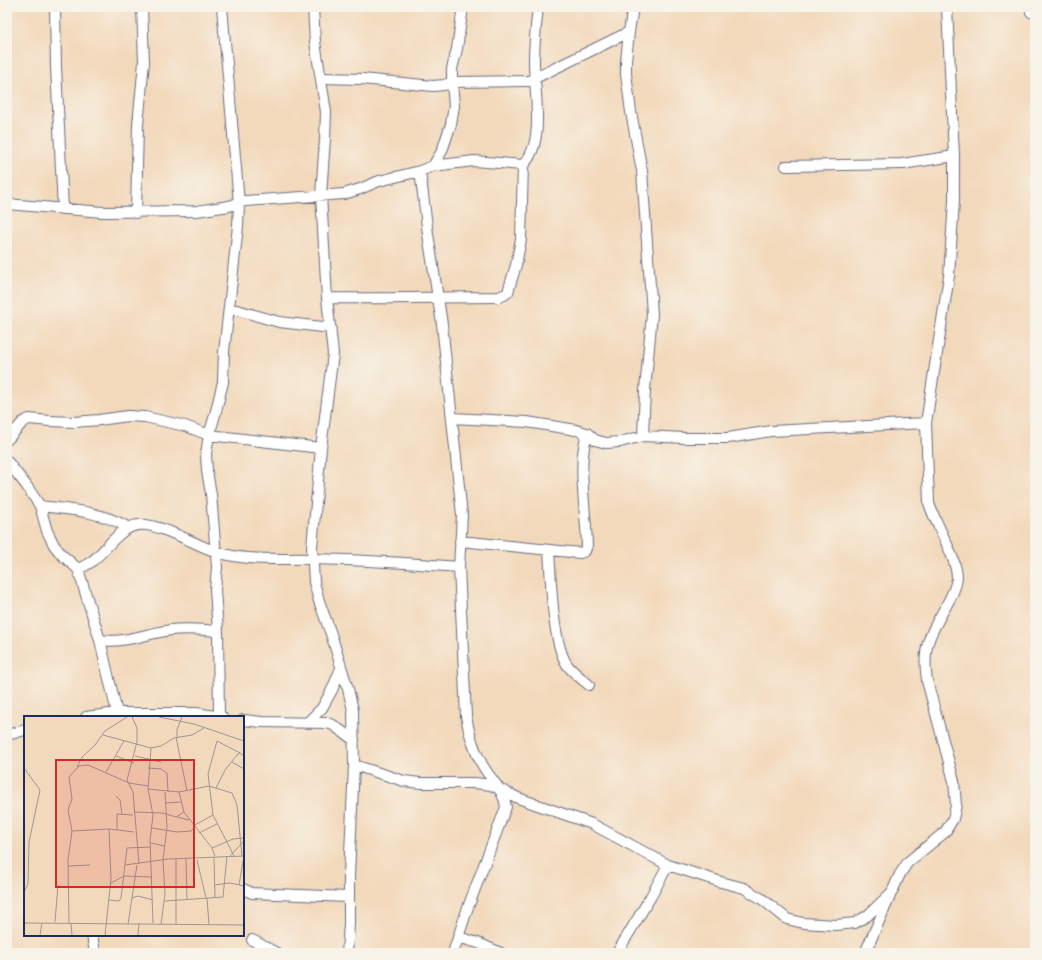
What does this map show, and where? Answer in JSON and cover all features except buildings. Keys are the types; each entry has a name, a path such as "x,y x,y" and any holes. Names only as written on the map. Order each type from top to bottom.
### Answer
{"street":[{"path":"55,7 62,209"},
{"path":"136,213 138,125 144,62 142,7"},
{"path":"220,716 218,631 215,590 217,567 211,494 206,462 207,444 223,382 224,352 230,308 239,203 222,7"},
{"path":"313,7 315,42 326,119 321,195 326,298 334,354 321,448 312,559 314,582 319,601 348,688 353,710 354,765 349,924 346,953"},
{"path":"433,166 442,151 451,124 454,106 452,69 457,49 463,7"},
{"path":"326,298 384,299 499,297 504,296 508,292 516,265 521,239 523,166 533,151 535,136 537,109 534,79 534,49 538,7"},
{"path":"633,7 629,32 626,74 642,171 652,314 645,390 643,436"},
{"path":"865,953 900,874 908,862 945,832 953,819 956,806 954,781 927,681 925,667 925,653 928,638 953,594 957,579 956,566 929,503 926,422 949,276 954,200 954,156 947,7"},
{"path":"321,78 362,79 433,86 444,85 452,82 529,81 629,32"},
{"path":"786,166 902,164 954,156"},
{"path":"7,204 102,212 176,212 216,209 239,203 344,194 379,181 420,171 433,166 474,161 523,166"},
{"path":"420,171 442,324 462,515 458,567 466,716 468,730 477,755 492,780 501,791 505,802 505,811 458,937 454,953"},
{"path":"230,308 279,322 331,328"},
{"path":"7,440 22,422 29,419 74,422 128,416 145,417 185,426 209,435 321,448"},
{"path":"452,418 527,422 576,430 587,433 595,440 606,443 620,442 643,436 728,438 770,431 926,422"},
{"path":"460,541 580,553 585,551 587,538 582,464 584,444 587,433"},
{"path":"7,462 26,485 40,506 47,531 54,545 61,554 78,569 100,640 117,713"},
{"path":"40,506 98,514 116,520 128,527"},
{"path":"78,569 92,561 128,527 138,524 150,526 216,552 234,557 406,563 458,567"},
{"path":"548,550 554,616 562,652 568,666 589,685"},
{"path":"100,640 110,641 187,628 218,631"},
{"path":"307,723 322,708 332,690 341,668"},
{"path":"94,716 117,713 208,716"},
{"path":"244,720 262,722 327,723 334,725 354,740"},
{"path":"7,735 24,730"},
{"path":"354,765 404,781 420,783 491,785 501,791 592,824 668,865 720,882 744,888 762,899 787,919 803,923 836,925 855,923 867,916 892,892"},
{"path":"617,953 668,865"},
{"path":"244,889 252,893 349,897"},
{"path":"92,936 95,953"},
{"path":"458,937 478,943 501,953"},
{"path":"252,940 277,953"}]}
